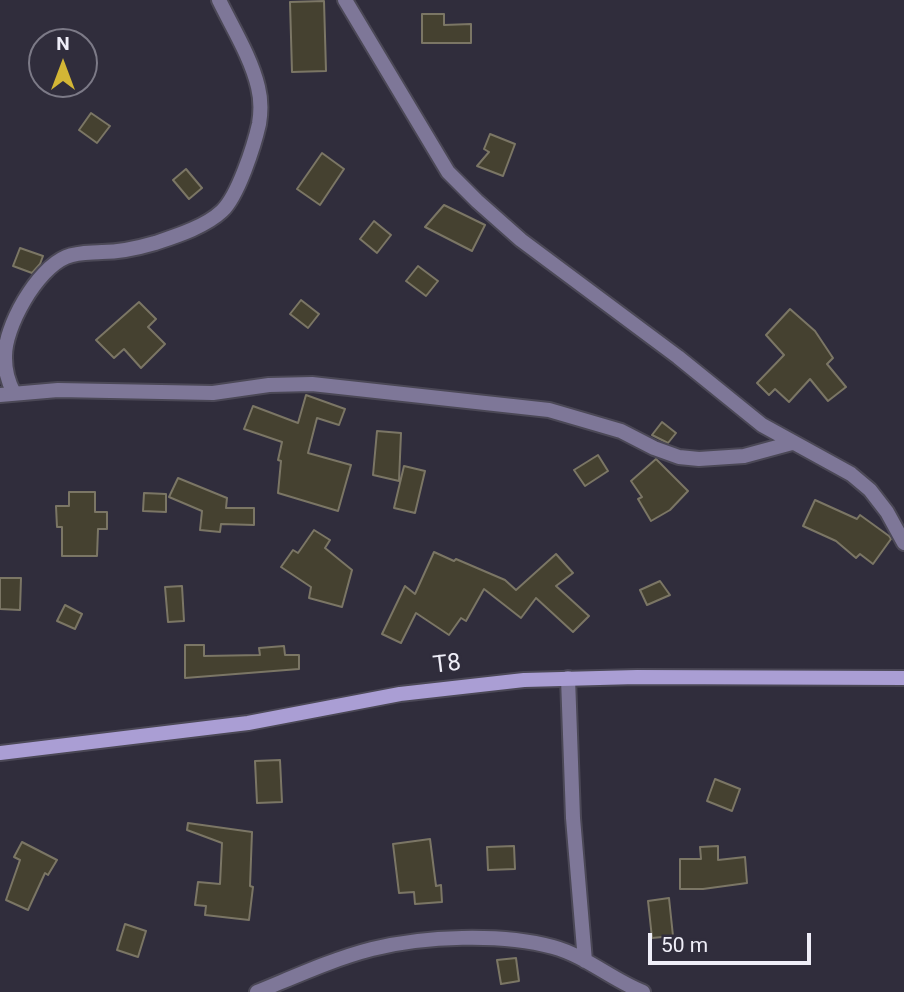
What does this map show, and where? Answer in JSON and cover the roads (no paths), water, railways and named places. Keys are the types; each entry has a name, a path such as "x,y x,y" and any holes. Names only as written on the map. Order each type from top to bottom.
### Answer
{"street":[{"path":"219,0 258,84 261,101 259,124 231,198 222,211 176,236 128,249 83,252 64,258 44,274 25,300 9,331 5,357 7,394 58,390 213,393 269,385 312,384 549,410 621,431 679,457 699,459 744,456 792,443"},
{"path":"345,0 448,172 477,201 521,240 762,425 851,474 870,490 887,512 904,543"},
{"path":"568,678 573,818 585,961"},
{"name":"T8","path":"0,753 248,723 426,691 524,680 904,678"},
{"path":"257,992 372,949 442,940 495,939 553,947 643,992"}]}
